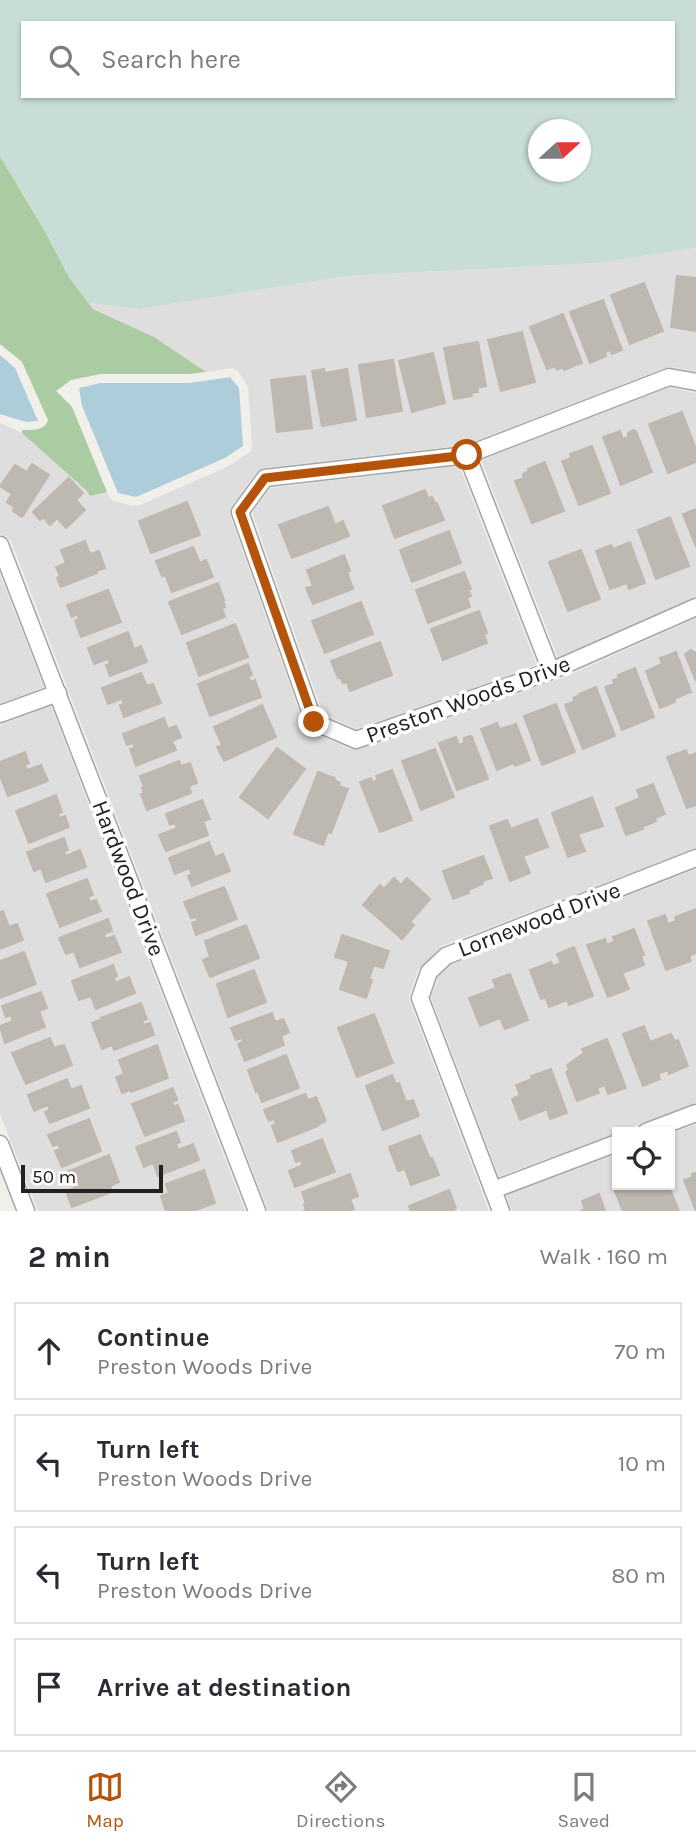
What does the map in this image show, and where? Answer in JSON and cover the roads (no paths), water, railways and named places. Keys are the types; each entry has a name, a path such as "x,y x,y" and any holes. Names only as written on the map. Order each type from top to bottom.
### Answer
{"street":[{"name":"Preston Woods Drive","path":"696,382 669,377 467,455 265,478 240,512 314,722 356,740 551,671 696,607"},
{"path":"467,455 551,671"},
{"name":"Hardwood Drive","path":"0,545 257,1211"},
{"path":"0,715 58,693"},
{"name":"Lornewood Drive","path":"501,1211 420,998 429,972 446,956 696,858"},
{"path":"659,1127 696,1113"},
{"path":"493,1190 612,1145"},
{"path":"1,1152 26,1211"}],"water":[{"path":"0,355 15,368 38,421 26,422 0,414"},
{"path":"230,377 239,388 243,446 225,458 136,497 118,493 82,406 79,388 101,383 190,383"}]}
